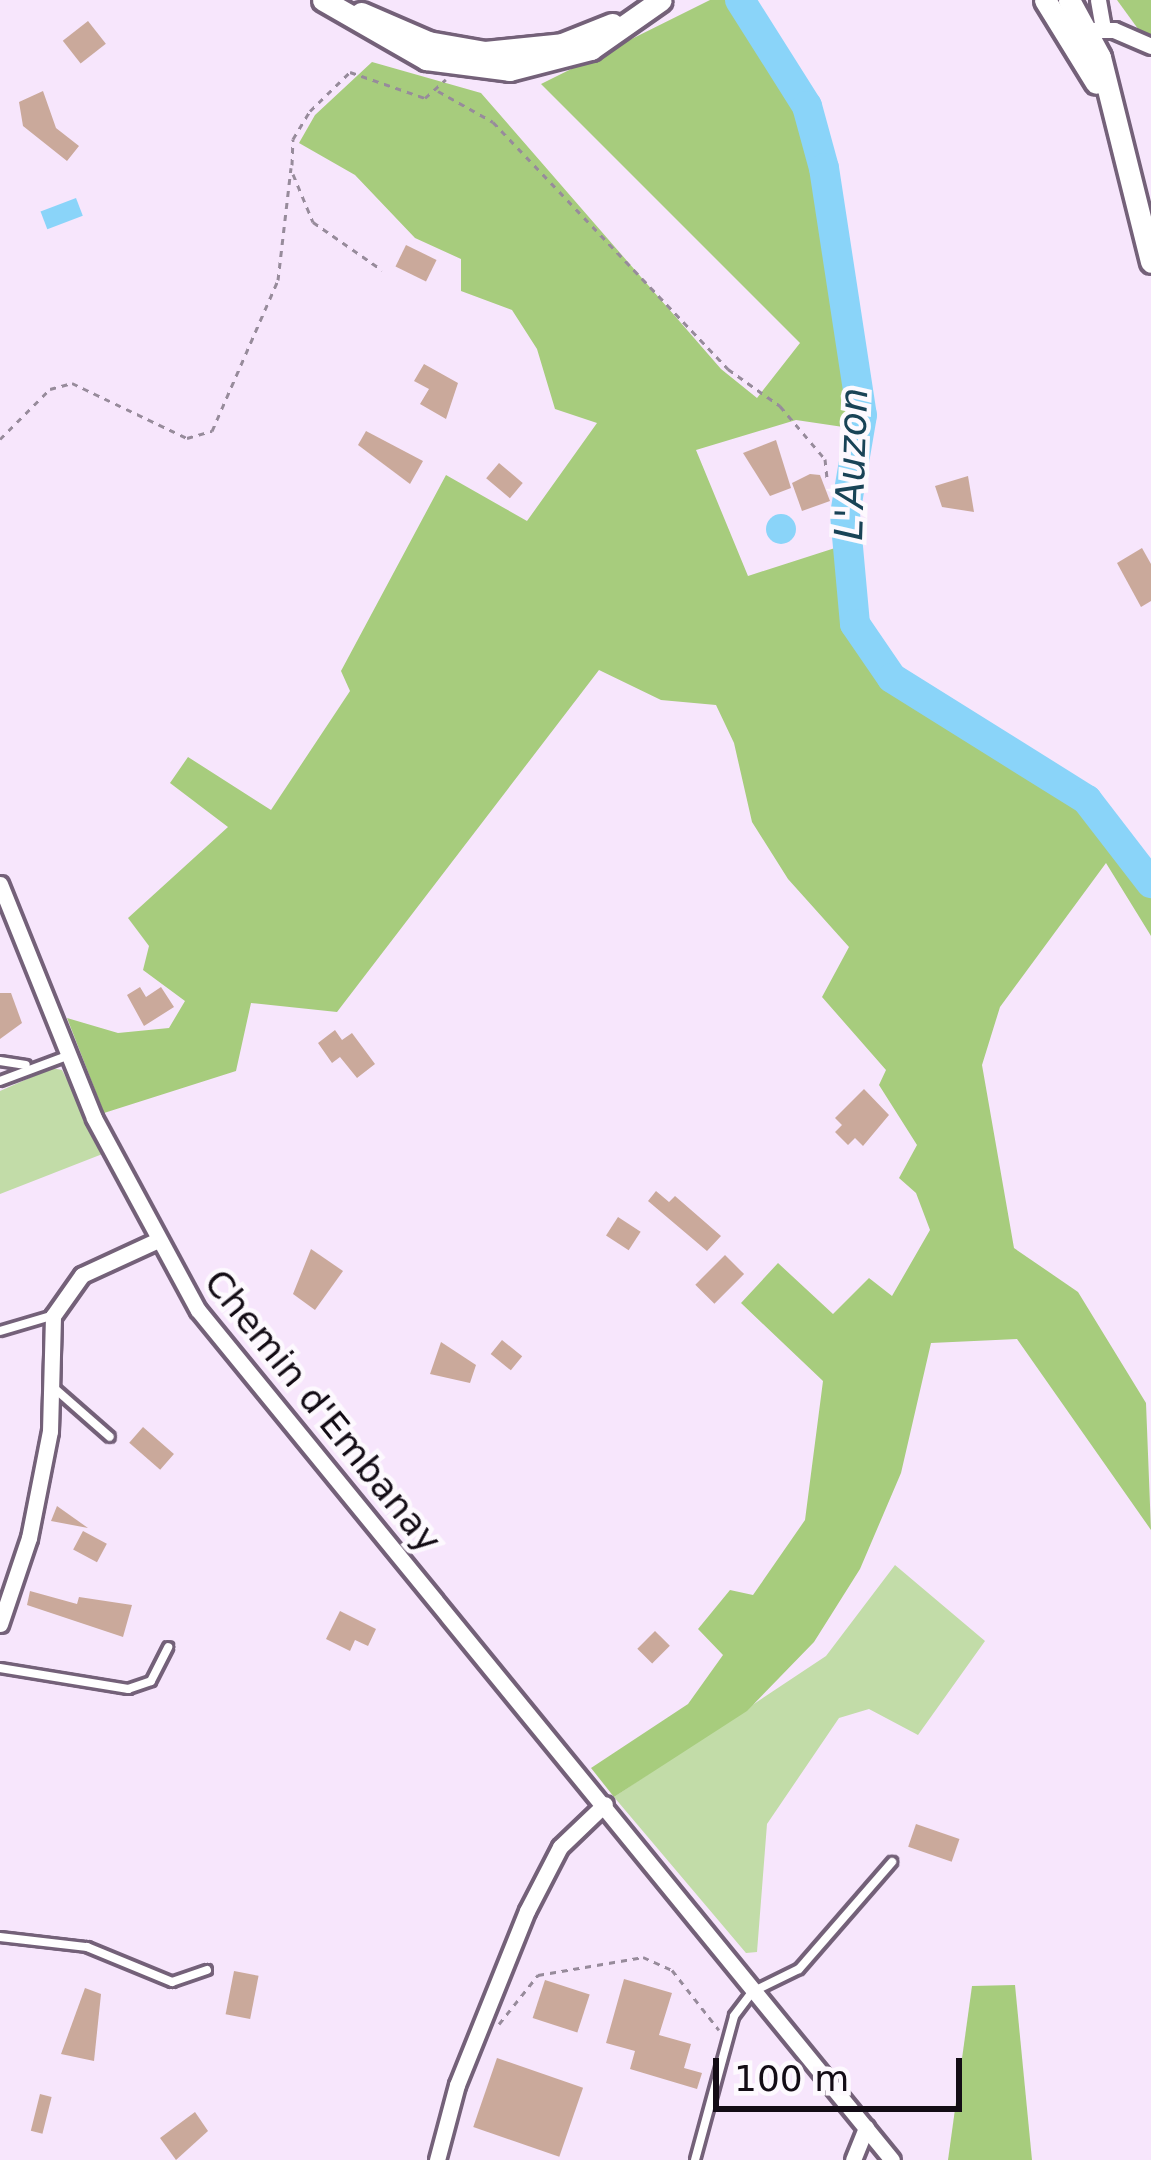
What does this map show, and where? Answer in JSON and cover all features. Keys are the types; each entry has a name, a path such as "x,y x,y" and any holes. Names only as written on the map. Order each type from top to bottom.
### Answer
{"main road":[{"path":"323,0 394,47 449,67 509,70 565,59 661,0"},
{"path":"339,0 428,42 511,52 562,44 661,0"},
{"path":"1045,0 1090,35"},
{"path":"1069,0 1090,35 1151,262"}],"street":[{"path":"1055,0 1090,35 1151,46"},
{"path":"1090,35 1098,0"},
{"name":"Chemin d'Embanay","path":"0,884 69,1055 158,1240 198,1310 892,2160"},
{"path":"0,1624 29,1538 53,1387 53,1316 82,1275 158,1240"},
{"path":"437,2160 457,2085 527,1911 560,1847 605,1804"},
{"path":"853,2160 866,2128"}],"lane":[{"path":"0,1081 69,1055"},
{"path":"0,1061 9,1068 39,1064"},
{"path":"0,1331 53,1316"},
{"path":"53,1387 110,1437"},
{"path":"0,1668 128,1689 151,1681 168,1647"},
{"path":"695,2160 728,2041 752,1992 799,1969 892,1862"},
{"path":"0,1937 87,1947 172,1982 207,1970"}],"path":[{"path":"0,439 50,388 72,383 187,439 212,431 278,280 293,139 310,111 350,72 425,98 438,91 449,67"},
{"path":"438,91 493,122 728,368 779,406 825,459 827,479"},
{"path":"292,168 313,222 382,270"},
{"path":"495,2030 538,1975 643,1958 672,1970 728,2041"}],"green space":[{"path":"710,0 726,0 795,109 821,206 855,417 850,428 796,420 696,450 748,576 835,548 847,630 887,682 1085,807 1151,895 1151,936 1106,863 1000,1007 982,1065 1014,1248 1078,1292 1146,1403 1151,1530 1017,1339 931,1343 901,1473 860,1569 814,1642 747,1711 614,1797 591,1768 688,1704 723,1655 698,1629 730,1590 753,1595 805,1520 823,1381 741,1303 778,1263 833,1314 869,1278 892,1296 930,1230 916,1193 899,1178 917,1145 879,1085 886,1070 822,997 849,947 788,879 752,822 734,743 716,705 661,700 599,670 337,1012 251,1003 236,1071 104,1113 67,1018 118,1033 169,1028 185,1001 143,970 149,946 128,918 228,827 170,783 188,757 271,810 350,691 341,671 446,475 527,521 597,423 555,409 537,349 512,310 461,291 461,259 415,238 355,175 299,143 315,115 372,62 481,93 721,369 757,398 800,343 541,84"},
{"path":"1117,0 1151,0 1151,38 1141,33"},
{"path":"52,1068 62,1070 105,1153 0,1194 0,1091"},
{"path":"895,1565 985,1641 918,1735 869,1709 839,1718 767,1824 757,1952 746,1953 614,1797 826,1656"},
{"path":"1015,1985 1032,2160 948,2160 972,1986"}],"water":[{"path":"76,198 83,216 47,229 41,212"},
{"path":"781,514 792,518 796,529 792,540 781,544 770,540 766,529 770,518"}],"building":[{"path":"88,21 106,44 81,64 63,41"},
{"path":"43,91 56,128 79,146 67,161 23,126 19,102"},
{"path":"406,245 437,260 426,281 395,267"},
{"path":"424,364 458,383 446,419 420,404 429,389 414,381"},
{"path":"366,431 423,461 410,484 358,445"},
{"path":"776,440 791,488 770,496 743,453"},
{"path":"499,463 523,483 510,498 486,478"},
{"path":"810,474 820,475 830,501 802,511 792,483"},
{"path":"968,476 974,512 942,507 935,486"},
{"path":"1142,548 1151,564 1151,601 1141,607 1117,563"},
{"path":"140,987 146,997 161,987 174,1007 144,1026 127,995"},
{"path":"0,993 11,993 22,1023 0,1039"},
{"path":"335,1030 342,1040 352,1033 375,1064 357,1078 340,1057 332,1063 318,1043"},
{"path":"864,1089 889,1115 863,1146 855,1138 848,1145 835,1132 842,1125 835,1118"},
{"path":"656,1191 669,1202 675,1196 721,1236 707,1251 648,1201"},
{"path":"618,1217 641,1232 629,1250 606,1235"},
{"path":"311,1249 343,1271 315,1310 293,1294"},
{"path":"725,1255 744,1274 714,1304 695,1285"},
{"path":"502,1340 522,1356 511,1370 491,1354"},
{"path":"441,1342 476,1365 470,1383 430,1374"},
{"path":"143,1427 174,1454 160,1470 129,1443"},
{"path":"57,1506 88,1528 51,1521"},
{"path":"83,1531 107,1544 97,1562 73,1550"},
{"path":"30,1591 77,1604 79,1597 132,1605 123,1637 27,1605"},
{"path":"340,1611 376,1629 368,1646 355,1640 350,1651 326,1639"},
{"path":"655,1631 670,1646 652,1664 637,1649"},
{"path":"916,1824 959,1839 952,1862 908,1847"},
{"path":"234,1971 259,1976 250,2019 226,2014"},
{"path":"624,1979 672,1993 659,2035 691,2044 684,2068 702,2073 697,2089 630,2069 635,2051 606,2043"},
{"path":"545,1980 590,1995 577,2033 533,2018"},
{"path":"85,1988 101,1994 94,2061 61,2054"},
{"path":"497,2058 583,2088 559,2157 473,2127"},
{"path":"40,2094 52,2097 42,2134 31,2131"},
{"path":"195,2112 208,2131 176,2160 160,2138"}],"waterway":[{"name":"L'Auzon","path":"740,0 807,106 824,168 862,415 845,514 855,624 892,678 1087,800 1151,883"}]}
